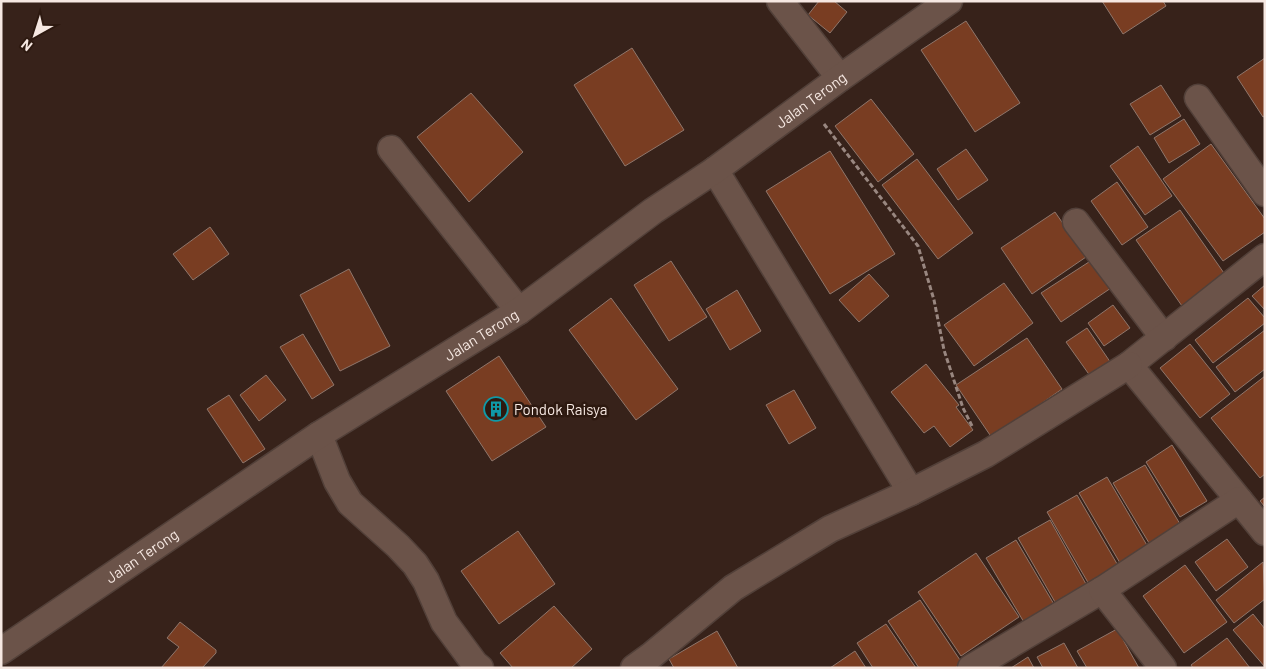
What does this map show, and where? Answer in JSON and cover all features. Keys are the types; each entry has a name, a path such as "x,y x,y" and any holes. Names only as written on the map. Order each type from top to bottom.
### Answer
{"street":[{"path":"780,1 840,78"},
{"name":"Jalan Terong","path":"1,651 319,435 519,311 653,211 715,170 949,1"},
{"path":"1198,98 1265,193"},
{"path":"391,149 519,311"},
{"path":"715,170 911,492"},
{"path":"1076,222 1164,338"},
{"path":"634,668 733,588 830,529 911,492 986,454 1129,365 1265,258"},
{"path":"1129,365 1265,532"},
{"path":"319,435 337,481 350,503 415,564 426,581 444,622 480,668"},
{"path":"971,668 1102,590 1239,500"},
{"path":"1102,590 1163,668"}],"path":[{"path":"807,102 918,246 934,300 944,350 963,408 986,454"}],"building":[{"path":"819,1 834,1 847,12 830,33 808,15"},
{"path":"1102,1 1163,1 1166,6 1123,34"},
{"path":"966,21 1020,103 975,132 921,50"},
{"path":"632,48 684,130 625,166 574,85"},
{"path":"1265,58 1265,116 1263,117 1237,77"},
{"path":"1161,85 1181,116 1150,135 1130,104"},
{"path":"471,93 523,152 469,202 417,137"},
{"path":"871,99 914,154 878,182 835,126"},
{"path":"1184,119 1200,144 1169,163 1154,138"},
{"path":"1211,144 1265,219 1265,232 1223,261 1163,179"},
{"path":"1138,146 1172,196 1145,215 1110,166"},
{"path":"966,149 988,180 958,200 937,169"},
{"path":"830,151 895,254 830,294 766,191"},
{"path":"917,159 973,233 938,259 882,185"},
{"path":"1117,182 1148,227 1122,245 1091,201"},
{"path":"1180,210 1226,276 1182,306 1136,240"},
{"path":"1055,212 1086,257 1032,294 1001,248"},
{"path":"210,227 229,254 193,280 173,254"},
{"path":"1092,260 1111,288 1061,322 1041,293"},
{"path":"671,261 707,317 669,341 634,285"},
{"path":"349,269 390,346 340,371 300,295"},
{"path":"869,274 889,296 859,322 839,300"},
{"path":"1004,283 1033,323 974,366 944,325"},
{"path":"1265,285 1265,310 1252,296"},
{"path":"737,290 761,331 730,350 706,309"},
{"path":"611,298 678,389 636,420 569,330"},
{"path":"1248,298 1265,318 1265,323 1213,363 1195,340"},
{"path":"1113,305 1130,328 1104,346 1088,323"},
{"path":"1087,328 1113,366 1093,380 1066,342"},
{"path":"1265,330 1265,369 1235,392 1216,367"},
{"path":"303,334 334,385 312,399 280,347"},
{"path":"1027,338 1062,389 992,438 956,385"},
{"path":"1190,344 1230,394 1200,418 1160,368"},
{"name":"Pondok Raisya","path":"499,356 546,427 492,461 446,391"},
{"path":"926,364 959,405 956,407 973,430 950,447 934,426 924,433 891,392"},
{"path":"266,375 286,400 259,421 240,395"},
{"path":"1265,376 1265,474 1260,478 1211,418"},
{"path":"794,390 816,428 789,444 766,405"},
{"path":"229,395 265,449 243,463 207,409"},
{"path":"1172,445 1207,501 1180,517 1146,462"},
{"path":"1145,465 1180,524 1149,543 1113,483"},
{"path":"1107,477 1148,547 1120,563 1079,493"},
{"path":"1077,495 1120,569 1090,586 1047,512"},
{"path":"1265,497 1265,507 1260,501"},
{"path":"1050,520 1086,584 1055,602 1018,538"},
{"path":"518,531 555,584 499,624 461,571"},
{"path":"1227,539 1248,567 1216,591 1195,562"},
{"path":"1016,540 1055,606 1025,624 986,558"},
{"path":"976,553 1019,617 961,656 918,592"},
{"path":"1263,562 1265,599 1234,623 1216,600"},
{"path":"1185,565 1227,622 1184,653 1143,596"},
{"path":"920,600 962,663 955,668 919,668 888,621"},
{"path":"554,606 592,649 571,668 513,668 500,653"},
{"path":"1253,614 1265,629 1265,667 1233,630"},
{"path":"180,622 216,650 216,653 202,668 161,668 179,647 167,638"},
{"path":"886,624 916,668 873,668 857,643"},
{"path":"1117,629 1139,668 1087,668 1077,651"},
{"path":"717,631 738,668 674,668 669,659"},
{"path":"1227,638 1250,668 1193,668 1191,665"},
{"path":"1064,643 1078,668 1043,668 1037,657"},
{"path":"855,651 866,668 830,668"},
{"path":"1028,657 1034,668 1011,668"}],"place":[{"name":"Pondok Raisya","path":"496,409"}]}
